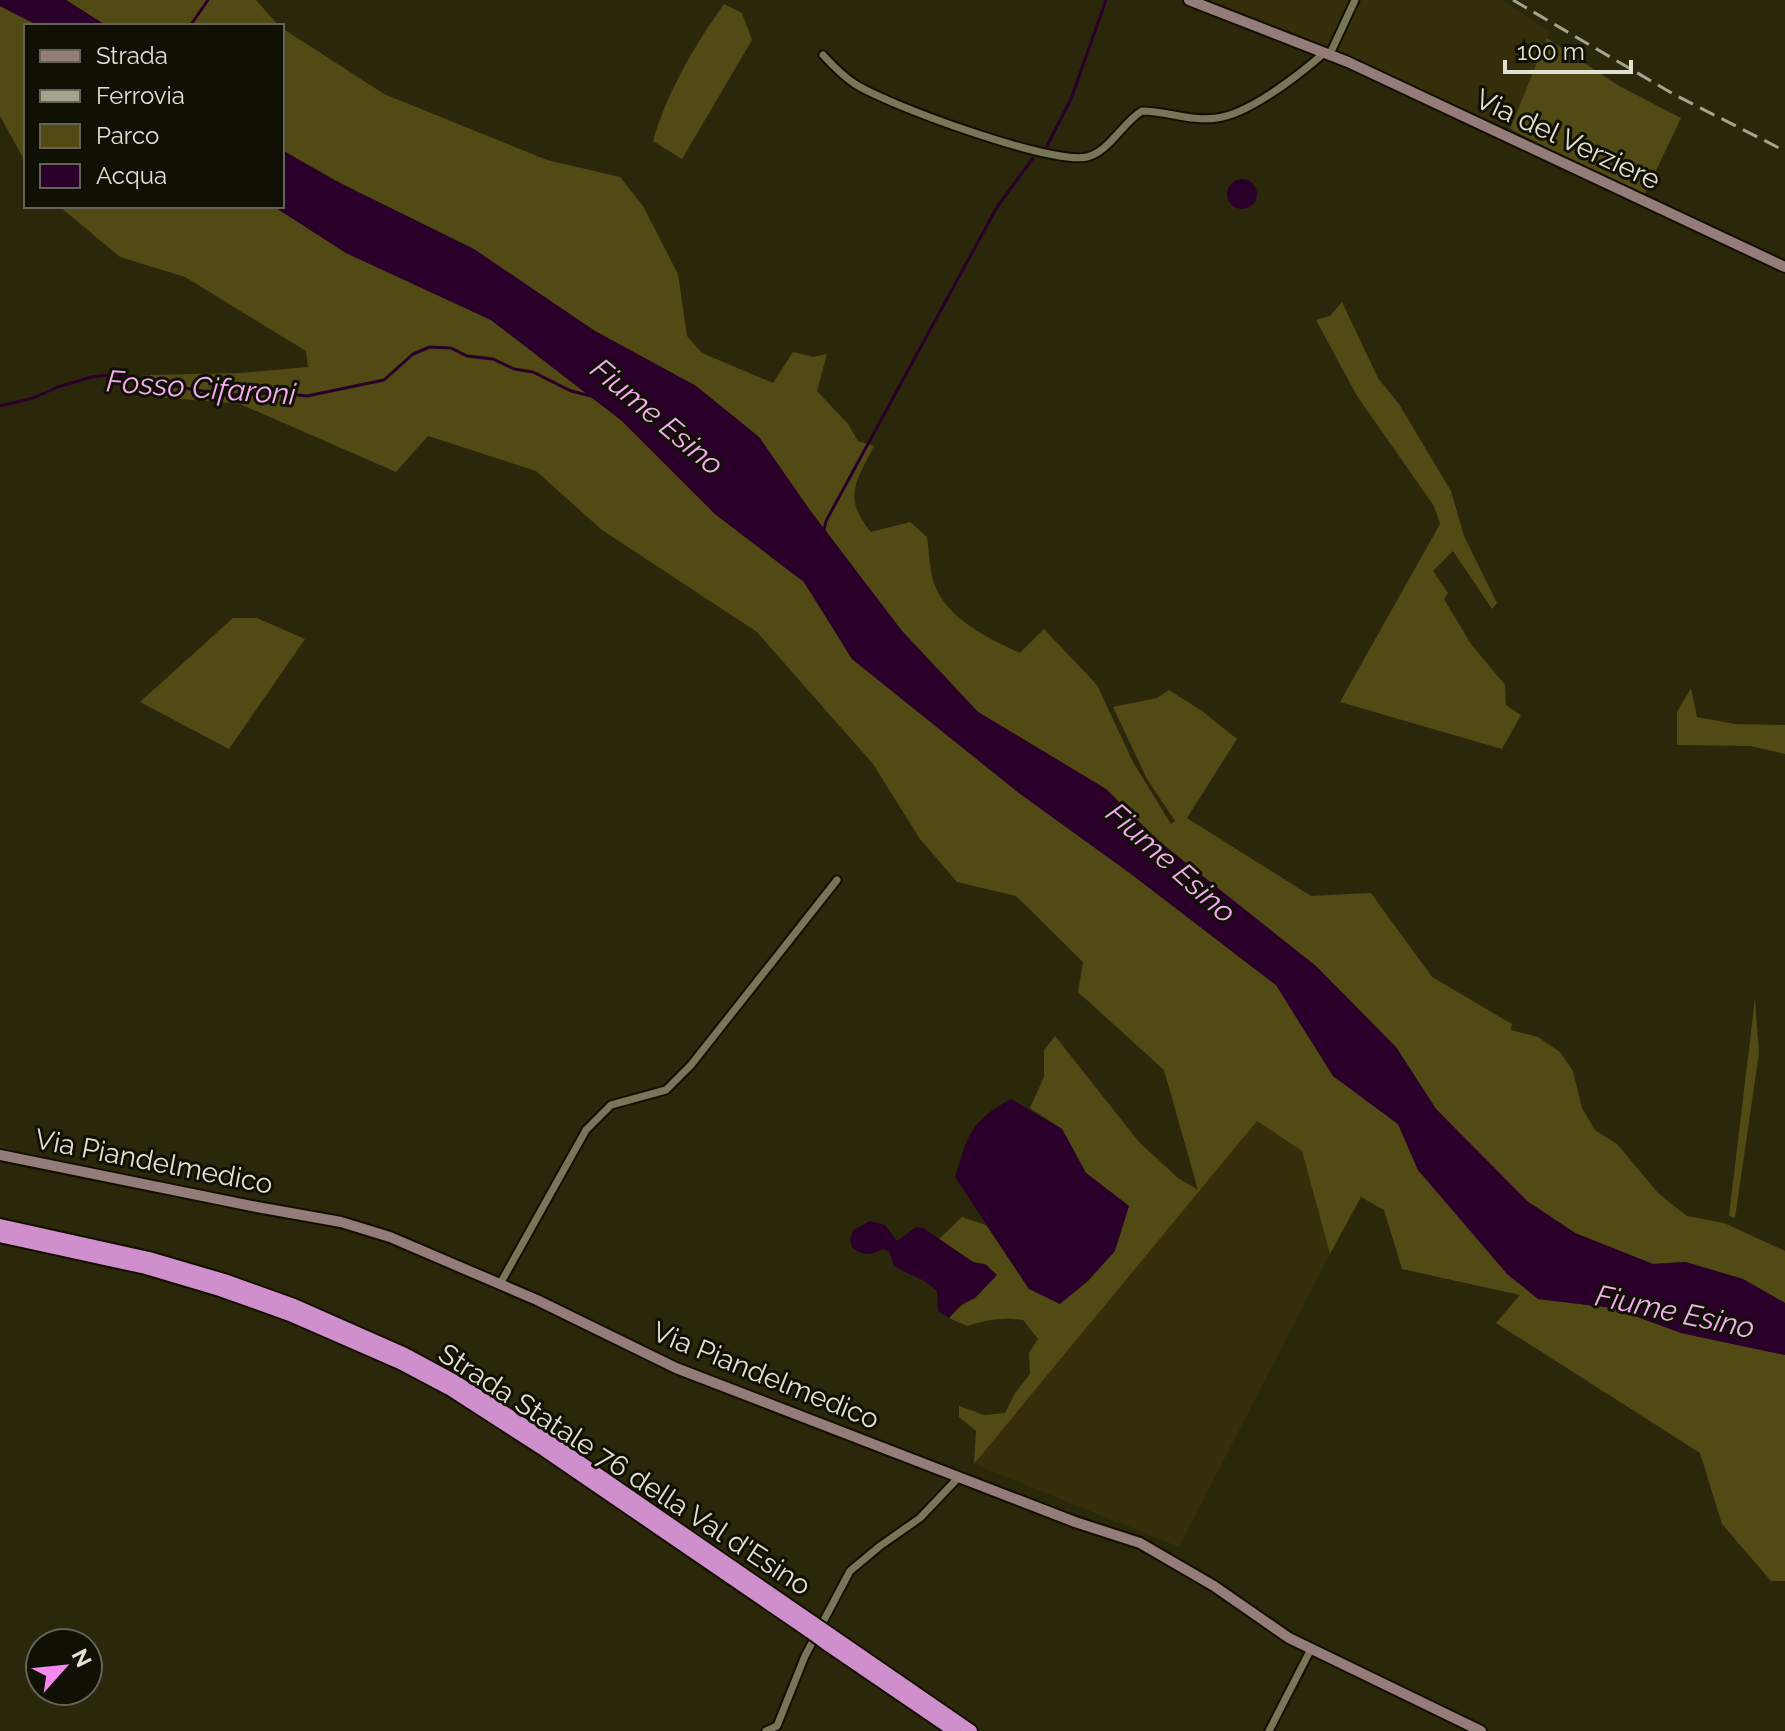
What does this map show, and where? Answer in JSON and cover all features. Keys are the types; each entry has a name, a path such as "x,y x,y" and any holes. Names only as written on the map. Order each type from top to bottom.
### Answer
{"highway":[{"name":"Strada Statale 76 della Val d'Esino","path":"0,1225 149,1258 224,1280 294,1305 405,1354 455,1381 551,1442 812,1628"},
{"name":"Strada Statale 76 della Val d'Esino","path":"0,1236 146,1268 220,1290 290,1315 400,1363 451,1390 971,1731"},
{"name":"Strada Statale 76 della Val d'Esino","path":"828,1638 954,1731"}],"main road":[{"name":"Via del Verziere","path":"1189,0 1348,62 1785,267"},
{"name":"Via Piandelmedico","path":"0,1155 341,1222 390,1237 500,1284 676,1368 1075,1522 1140,1543 1214,1586 1289,1638 1481,1731"}],"street":[{"path":"823,55 854,84 881,98 1016,146 1069,157 1087,157 1098,152 1131,117 1142,111 1216,119 1233,114 1256,101 1326,55 1355,0"},
{"path":"500,1284 586,1130 611,1105 666,1090 683,1073 837,880"},
{"path":"766,1731 777,1726 805,1656 850,1571 920,1518 959,1477"},
{"path":"1269,1731 1311,1649"}],"shaded area":[{"path":"1201,0 1502,0 1550,32 1510,129 1338,53"},
{"path":"1256,1121 1302,1151 1330,1254 1179,1547 974,1464"}],"green space":[{"path":"66,0 256,0 277,24 104,24"},
{"path":"724,4 742,13 752,40 682,159 653,141 683,70"},
{"path":"0,6 35,24 24,24 24,159 0,116"},
{"path":"284,29 384,94 547,160 620,177 643,206 678,274 687,336 702,353 773,383 793,352 813,357 827,354 817,391 848,424 858,441 874,446 855,489 854,499 862,520 871,532 910,522 927,537 937,590 966,624 1020,653 1044,629 1097,685 1133,762 1171,824 1175,821 1147,779 1113,707 1157,698 1169,690 1237,739 1187,818 1311,896 1371,893 1432,977 1512,1024 1511,1030 1538,1037 1560,1052 1573,1071 1582,1108 1595,1130 1617,1144 1659,1194 1687,1216 1724,1223 1785,1251 1785,1303 1743,1279 1686,1262 1653,1264 1575,1233 1527,1201 1436,1109 1396,1047 1156,838 1106,789 978,712 902,631 809,509 759,437 696,386 595,331 551,302 284,151"},
{"path":"1547,38 1619,86 1681,118 1644,196 1510,129"},
{"path":"61,208 276,208 346,253 491,320 622,421 715,514 804,582 852,659 1019,793 1276,985 1333,1076 1398,1124 1418,1170 1538,1299 1613,1308 1681,1333 1785,1355 1785,1581 1771,1581 1722,1524 1700,1453 1496,1323 1520,1295 1402,1269 1384,1210 1361,1197 1330,1254 1302,1151 1257,1121 974,1464 976,1431 959,1417 959,1406 984,1415 1005,1413 1030,1374 1029,1353 1038,1339 1023,1320 994,1320 967,1326 949,1318 996,1275 986,1264 973,1262 939,1239 962,1217 986,1225 1029,1289 1129,1206 1086,1173 1062,1129 1030,1108 1044,1077 1044,1050 1055,1036 1139,1142 1178,1178 1198,1190 1164,1070 1078,992 1083,962 1016,896 957,882 920,839 873,764 757,632 602,530 536,471 428,436 396,472 240,404 146,396 145,375 241,373 308,367 306,351 185,277 120,257"},
{"path":"1342,302 1378,378 1399,404 1451,491 1464,536 1497,603 1492,609 1453,551 1433,571 1448,593 1444,599 1471,644 1505,685 1506,705 1521,715 1502,749 1340,702 1440,524 1434,506 1357,396 1316,320 1330,316"},
{"path":"233,618 257,618 305,639 229,749 140,702"},
{"path":"1691,688 1697,717 1735,724 1785,725 1785,754 1750,746 1677,745 1677,712"},
{"path":"1755,998 1759,1053 1735,1218 1729,1216"}],"water":[{"path":"0,0 66,0 104,24 35,24 0,6"},
{"name":"Fiume Esino","path":"284,151 332,179 474,249 595,331 696,386 759,437 809,509 902,631 978,712 1106,789 1156,839 1316,966 1396,1047 1436,1109 1527,1201 1575,1233 1653,1264 1685,1262 1743,1279 1785,1303 1785,1355 1681,1333 1613,1308 1538,1299 1507,1274 1418,1170 1398,1124 1333,1076 1276,985 1019,793 852,659 804,582 715,514 622,421 491,320 346,253 276,208 284,208"},
{"path":"1242,179 1252,184 1257,194 1252,204 1242,209 1232,204 1227,194 1232,184"},
{"path":"1011,1099 1062,1129 1086,1173 1129,1206 1115,1251 1088,1281 1060,1304 1029,1289 955,1177 972,1130 997,1107"},
{"path":"870,1221 885,1225 897,1241 916,1227 923,1228 973,1262 986,1265 997,1275 975,1298 961,1305 949,1318 938,1311 937,1291 894,1266 889,1251 882,1249 867,1254 852,1247 850,1239 853,1230"}],"waterway":[{"path":"191,24 208,0"},
{"path":"1047,146 1071,99 1106,0"},
{"path":"824,531 826,521 997,207 1033,158"},
{"name":"Fosso Cifaroni","path":"0,406 91,377 111,375 225,395 281,393 307,396 384,380 413,354 430,347 451,348 467,356 493,359 591,396"}],"railway":[{"path":"1513,0 1675,95 1785,151"}]}
